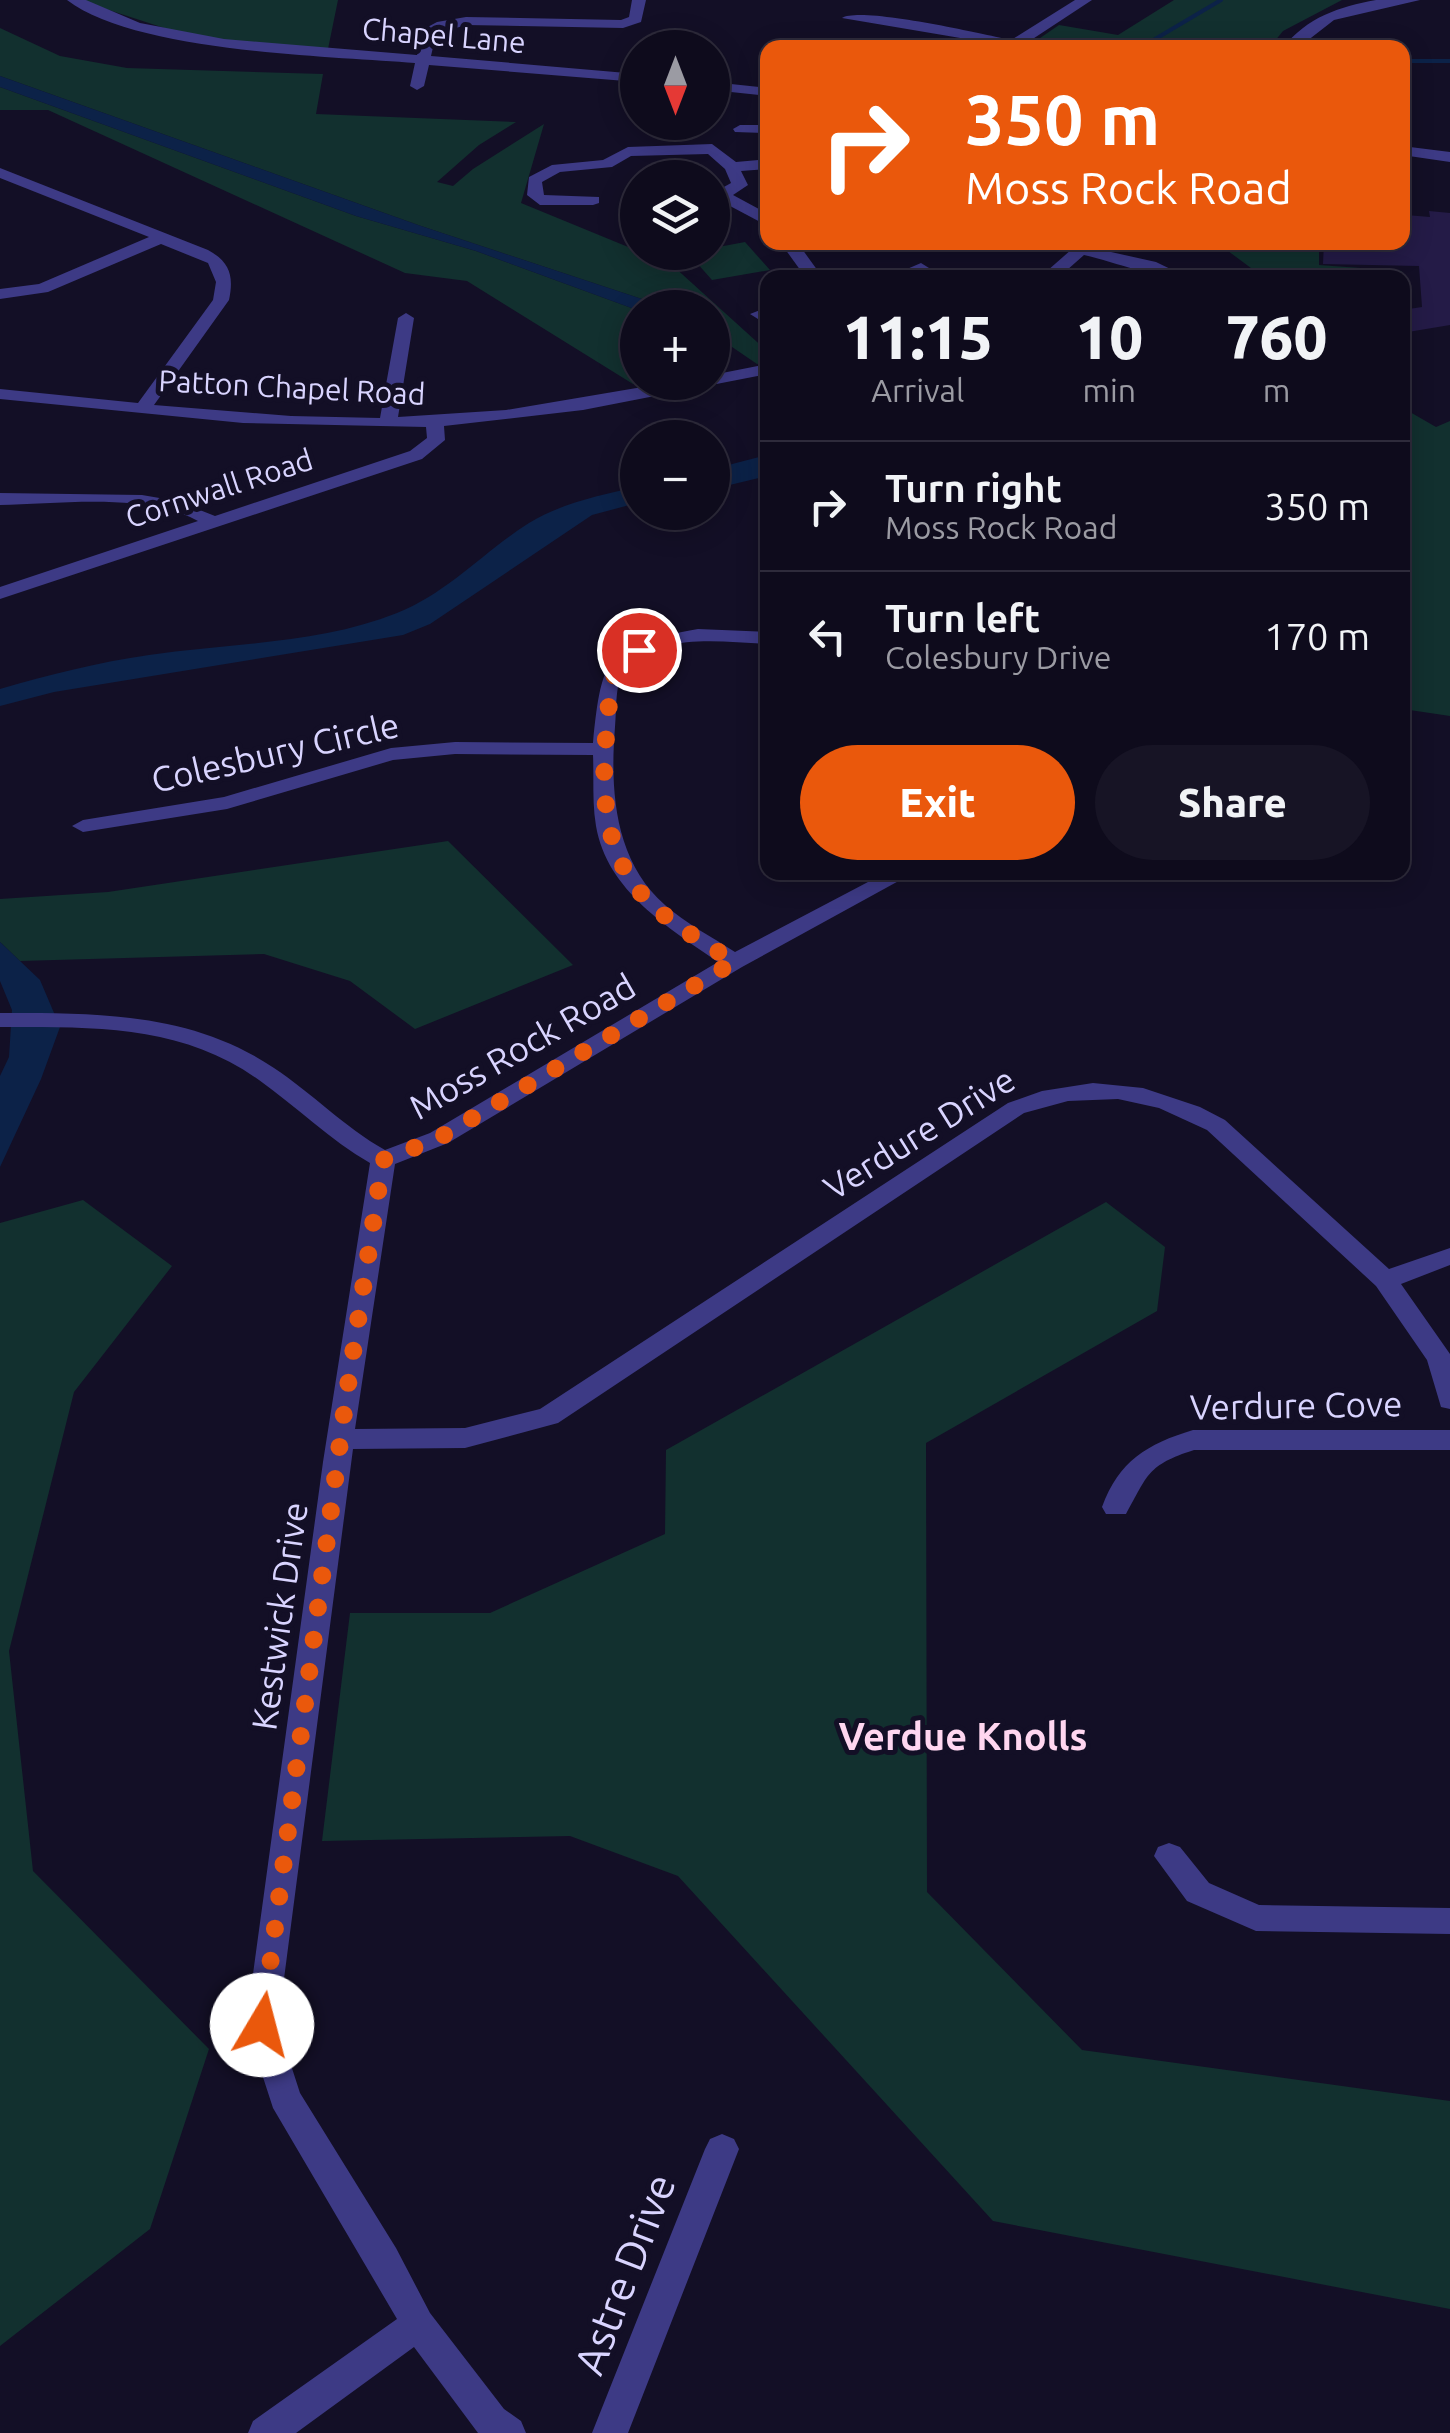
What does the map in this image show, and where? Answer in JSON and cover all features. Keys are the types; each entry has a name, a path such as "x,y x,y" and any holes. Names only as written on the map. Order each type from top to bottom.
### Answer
{"street":[{"name":"Chapel Lane","path":"74,0 136,26 190,38 620,76"},
{"path":"417,86 429,32 453,22 631,22 638,15 639,0"},
{"path":"1019,40 1085,0"},
{"path":"1296,40 1302,33 1342,13 1414,0"},
{"path":"850,18 880,20 979,40"},
{"path":"730,88 760,91"},
{"path":"740,129 760,129"},
{"path":"593,200 540,200 534,180 556,168 607,164 628,152 712,149 732,167 740,185 730,190"},
{"path":"1410,151 1450,157"},
{"path":"732,167 760,165"},
{"path":"0,172 206,254 221,267 226,283 220,300 143,408"},
{"path":"730,203 760,217"},
{"path":"0,294 42,289 159,238"},
{"path":"1057,270 1081,250"},
{"path":"1099,250 1162,270"},
{"path":"916,270 921,268"},
{"path":"388,423 406,318"},
{"name":"Patton Chapel Road","path":"730,376 760,370"},
{"name":"Patton Chapel Road","path":"0,394 143,408 388,423 543,412 620,397"},
{"name":"Cornwall Road","path":"0,592 416,454 436,440 435,421"},
{"path":"0,499 162,502 193,508 212,522"},
{"path":"734,962 656,909 623,868 607,828 603,749 609,685 617,665 627,656 674,638 760,638"},
{"name":"Colesbury Circle","path":"83,826 227,804 391,754 455,748 603,749"},
{"name":"Moss Rock Road","path":"383,1160 439,1138 734,962 889,880"},
{"path":"0,1020 168,1026 216,1043 265,1073 348,1142 383,1160"},
{"name":"Verdure Drive","path":"342,1438 465,1438 549,1416 1016,1108 1044,1096 1084,1089 1133,1091 1186,1108 1216,1126 1385,1280 1440,1358 1450,1400"},
{"name":"Kestwick Drive","path":"383,1160 262,2025 285,2098 384,2259 418,2324 491,2421 508,2433"},
{"path":"1385,1280 1450,1256"},
{"name":"Verdure Cove","path":"1116,1507 1123,1481 1146,1460 1164,1448 1193,1440 1450,1440"},
{"path":"1169,1856 1198,1892 1256,1918 1450,1922"},
{"name":"Astre Drive","path":"610,2433 722,2149"},
{"path":"266,2433 418,2324"}],"green space":[{"path":"78,0 338,0 328,49 192,37"},
{"path":"1174,0 1342,0 1283,31 1276,40 1037,40 1059,25 1118,35"},
{"path":"0,28 60,56 127,68 323,74 316,114 516,122 479,145 437,182 453,186 544,124 521,203 620,244 620,270 678,270 700,290 620,292 418,225 0,76"},
{"path":"0,87 356,216 476,251 620,304 620,376 467,281 405,273 48,110 0,110"},
{"path":"745,242 770,270 760,270 712,280 703,270 730,270 730,245"},
{"path":"1227,250 1319,250 1319,265 1388,270 1254,270"},
{"path":"730,318 760,345 757,364 730,346"},
{"path":"1410,412 1436,427 1450,421 1450,716 1410,710"},
{"path":"448,841 573,965 415,1029 350,981 264,954 20,961 0,942 0,899 108,892"},
{"path":"83,1200 172,1266 74,1392 9,1651 33,1871 209,2049 150,2229 0,2346 0,1223"},
{"path":"1106,1202 1165,1247 1157,1311 926,1443 927,1892 1082,2050 1450,2101 1450,2309 993,2221 678,1876 570,1836 322,1841 350,1613 490,1613 665,1534 666,1450"}],"water":[{"path":"0,76 418,225 620,292 620,304 476,251 356,216 0,87"},
{"path":"760,457 760,478 730,485 730,465"},
{"path":"620,491 620,508 592,515 430,624 403,635 54,692 0,706 0,689 93,665 306,637 397,613 433,594 529,523 582,500"},
{"path":"0,942 40,980 60,1027 41,1079 0,1167 0,1076 9,1057 12,1010 0,981"}],"building":[{"path":"1429,211 1450,213 1450,325 1410,332 1410,309 1422,307 1419,266 1323,264 1324,250 1410,250 1410,215 1430,217"}],"waterway":[{"path":"1154,40 1221,0"},
{"path":"1410,61 1450,61"}],"district":[{"name":"Verdue Knolls","path":"963,1736"}],"route":[{"path":"262,2025 337,1462 383,1160 439,1138 734,962 656,909 623,868 607,828 603,749 609,685 617,665 639,650"}]}
